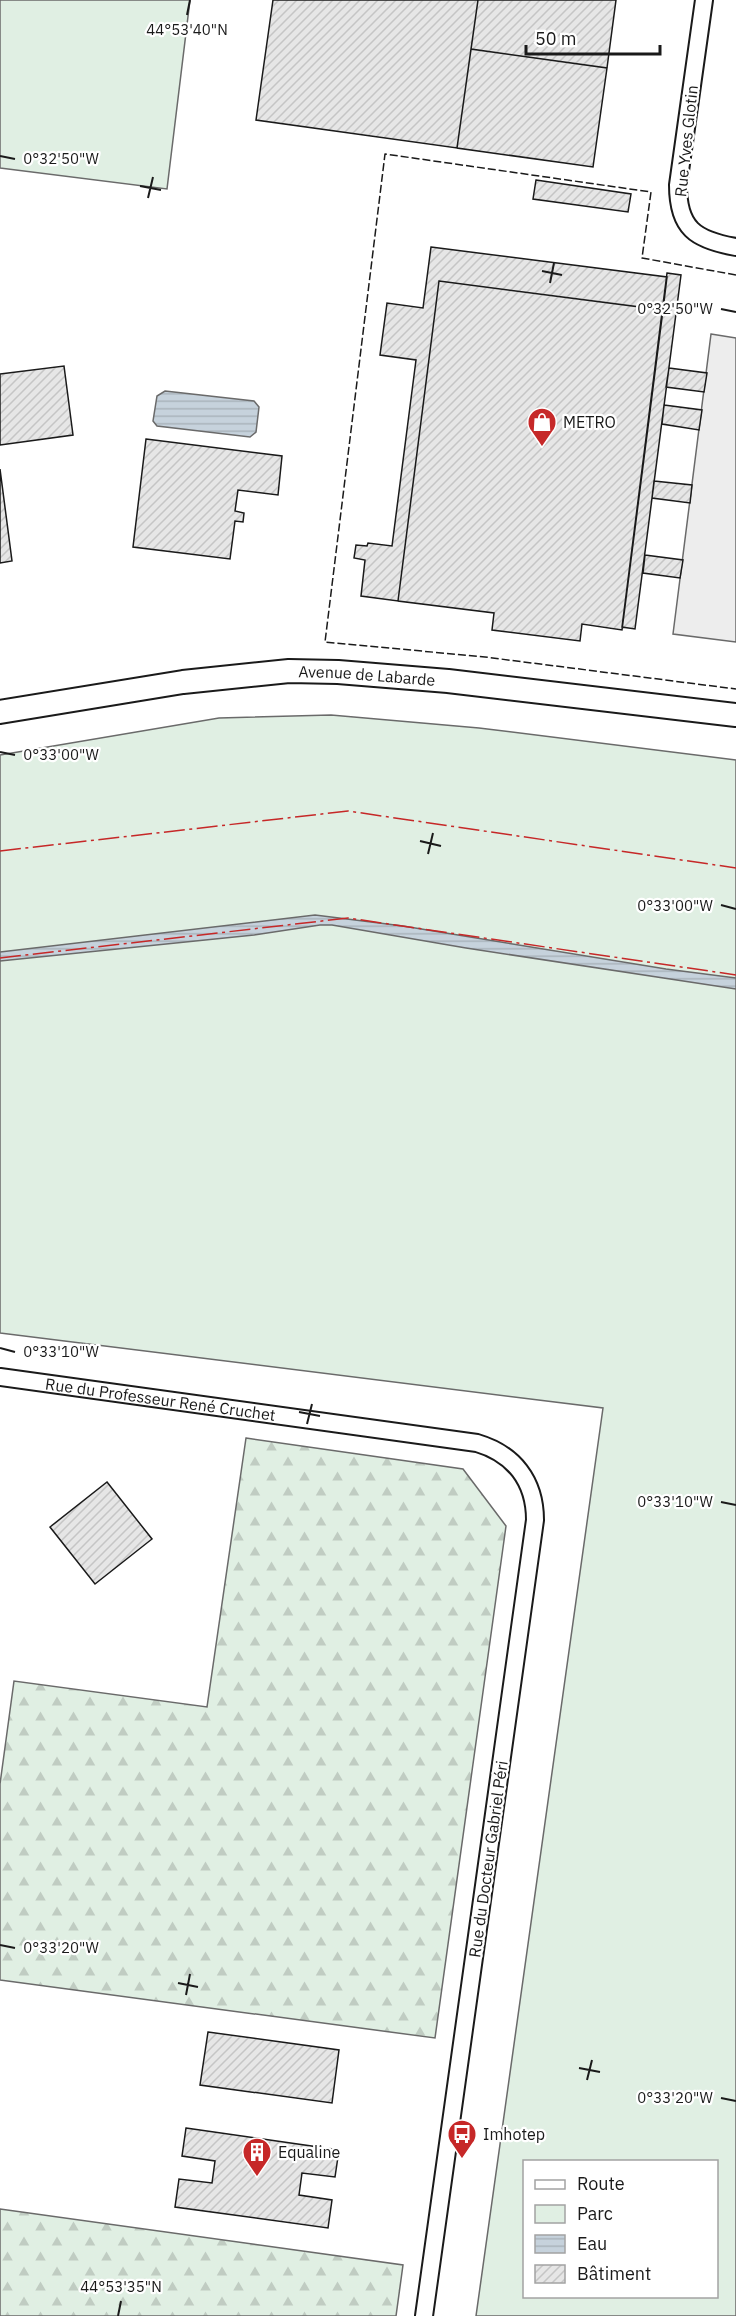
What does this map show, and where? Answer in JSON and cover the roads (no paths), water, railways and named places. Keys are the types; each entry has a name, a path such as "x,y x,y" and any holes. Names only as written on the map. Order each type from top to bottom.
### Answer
{"main road":[{"name":"Avenue de Labarde","path":"0,712 183,682 290,672 338,672 438,680 736,715"}],"street":[{"name":"Rue Yves Glotin","path":"704,0 678,185 679,205 686,223 695,234 709,242 736,247"},
{"name":"Rue du Professeur René Cruchet","path":"0,1377 465,1441"},
{"name":"Rue du Docteur Gabriel Péri","path":"424,2316 535,1520 532,1493 520,1469 495,1449 465,1441"}],"water":[{"path":"165,391 254,401 259,407 256,432 250,437 157,426 153,421 157,396"},
{"path":"315,915 403,926 666,969 736,978 736,989 332,925 0,961 0,952"}],"place":[{"name":"METRO","path":"542,448"},
{"name":"Imhotep","path":"462,2160"},
{"name":"Equaline","path":"257,2178"}]}
